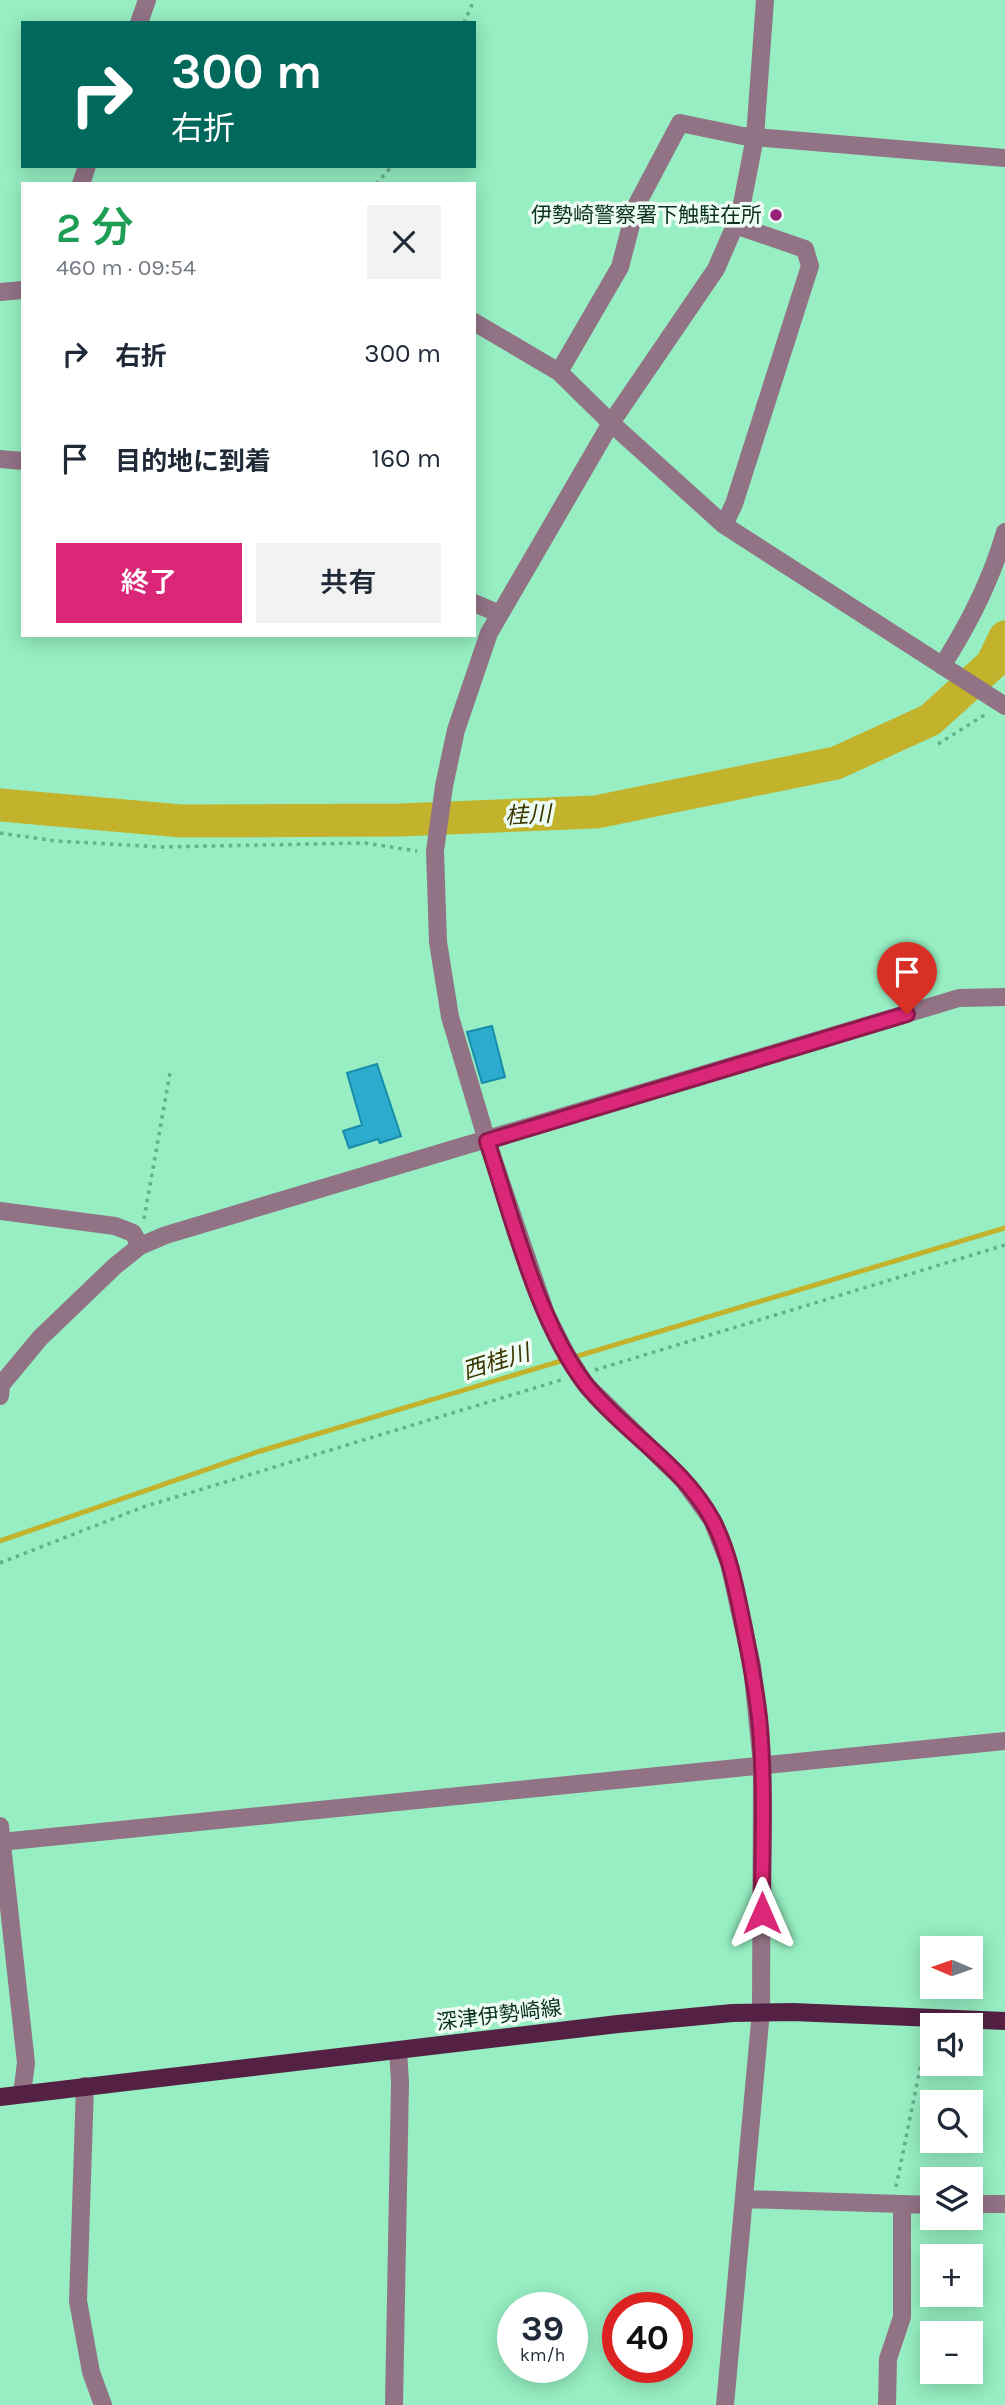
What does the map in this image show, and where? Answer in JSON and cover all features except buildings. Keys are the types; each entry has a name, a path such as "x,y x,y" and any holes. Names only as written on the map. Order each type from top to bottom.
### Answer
{"main road":[{"name":"深津伊勢崎線","path":"0,2097 618,2024 761,2011 920,2018"},
{"name":"深津伊勢崎線","path":"983,2020 1005,2021"}],"street":[{"path":"140,21 147,0"},
{"path":"725,2405 761,2011 762,1765 757,1697 729,1563 712,1520 683,1480 604,1405 573,1364 537,1289 463,1067 442,972 435,911 435,846 444,786 468,690 489,633 611,423 716,269 735,225 746,196 755,137 765,0"},
{"path":"559,372 620,267 636,206 680,123 743,136 1005,158"},
{"path":"724,525 734,504 810,266 810,257 805,249 735,225"},
{"path":"0,292 21,290"},
{"path":"476,323 559,372 724,525 997,702"},
{"path":"0,460 21,461"},
{"path":"945,668 978,604 995,565 1005,532"},
{"path":"476,604 500,614"},
{"path":"0,1396 1,1385 40,1338 115,1266 140,1246 179,1231 959,998 1005,997"},
{"path":"0,1211 115,1226 133,1233 140,1246"},
{"path":"22,2094 26,2063 1,1837 1005,1741"},
{"path":"394,2405 400,2082 398,2050"},
{"path":"85,2086 78,2301 91,2372 103,2405"},
{"path":"744,2199 920,2205"},
{"path":"983,2204 1005,2204"},
{"path":"887,2405 888,2359 902,2317 898,2205"}],"path":[{"path":"465,21 474,0"},
{"path":"378,182 390,168"},
{"path":"938,744 983,717 997,702"},
{"path":"0,833 56,841 162,846 365,843 435,846"},
{"path":"140,1246 170,1073"},
{"path":"0,1563 143,1507 573,1364 1005,1245"},
{"path":"898,2205 920,2076"}],"waterway":[{"name":"桂川","path":"0,805 181,821 400,820 596,812 836,763 930,720 992,664 1005,637"},
{"name":"西桂川","path":"0,1541 257,1452 1005,1228"}],"place":[{"name":"伊勢崎警察署下触駐在所","path":"776,215"}],"route":[{"path":"762,1913 762,1765 757,1697 729,1563 712,1520 696,1496 683,1480 594,1394 565,1352 546,1314 487,1141 907,1014"}]}
